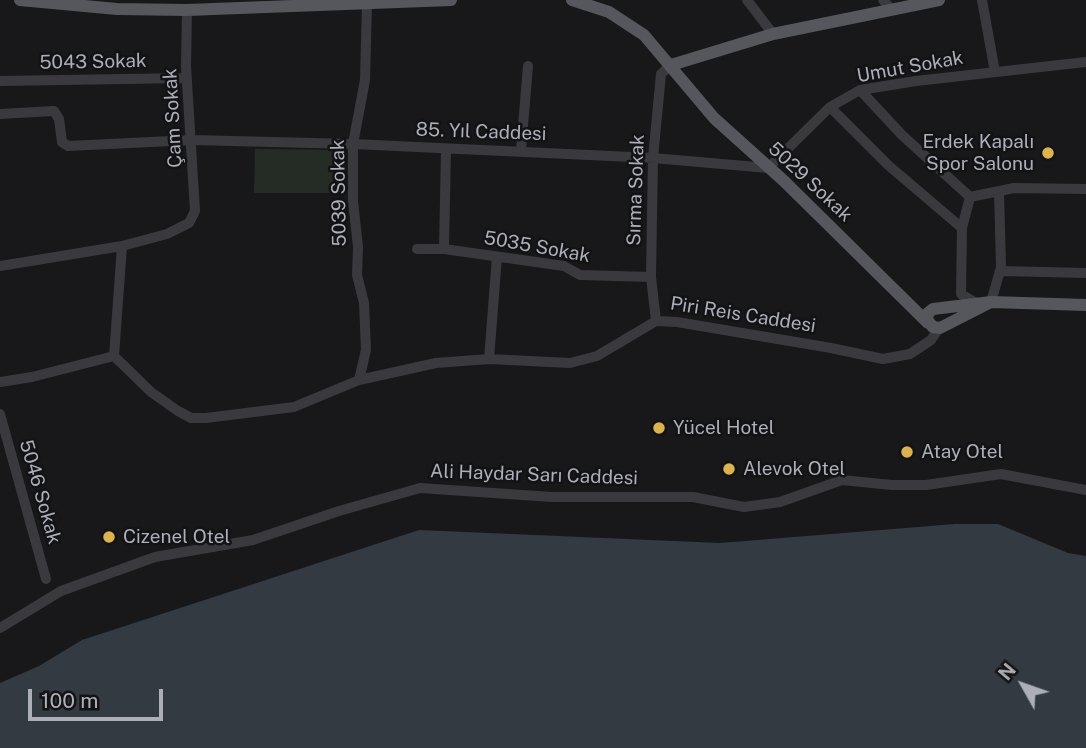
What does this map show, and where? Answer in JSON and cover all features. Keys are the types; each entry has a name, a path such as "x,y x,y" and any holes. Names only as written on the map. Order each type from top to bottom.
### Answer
{"main road":[{"path":"20,0 117,9 187,10 451,0"},
{"name":"5029 Sokak","path":"572,0 610,12 644,36 714,118 935,326"},
{"path":"671,65 773,34 887,4 939,0"},
{"path":"905,299 943,310 947,321 935,326"},
{"path":"935,326 991,302"},
{"path":"935,326 927,316 935,308 991,302 1086,305"}],"street":[{"path":"747,0 773,34"},
{"path":"982,0 995,72"},
{"name":"5039 Sokak","path":"359,380 366,350 364,303 357,275 353,144 365,80 367,3"},
{"name":"Çam Sokak","path":"122,246 167,234 189,223 195,211 187,78 187,10"},
{"name":"Umut Sokak","path":"768,168 830,107 860,90 1086,62"},
{"name":"Sırma Sokak","path":"656,321 651,277 653,158 660,74 671,65"},
{"path":"522,150 528,66"},
{"name":"5043 Sokak","path":"0,81 187,78"},
{"path":"860,90 902,135 970,197"},
{"path":"830,107 888,165 962,228"},
{"name":"85. Yıl Caddesi","path":"0,114 54,111 59,119 62,142 68,146 192,140 353,144 522,150 768,168"},
{"path":"444,249 446,149"},
{"path":"970,197 1014,188 1086,189"},
{"path":"991,302 1000,271 999,191"},
{"path":"970,197 962,228 961,294 976,303"},
{"path":"0,382 32,377 114,356 122,246 1,262"},
{"name":"5035 Sokak","path":"417,248 444,249 564,266 580,275 651,277"},
{"path":"489,359 497,257"},
{"path":"1000,271 1086,273"},
{"name":"Piri Reis Caddesi","path":"114,356 151,392 191,418 294,407 359,380 436,363 489,359 570,363 597,356 656,321 677,322 883,359 910,354 931,340 935,326"},
{"name":"5046 Sokak","path":"0,414 46,579"},
{"name":"Ali Haydar Sarı Caddesi","path":"0,628 61,591 155,557 253,540 339,511 420,488 552,497 693,497 744,507 780,502 842,480 926,485 1002,474 1086,490"},
{"path":"594,497 608,486"}],"shaded area":[{"path":"255,149 346,150 346,193 254,193"},
{"path":"955,524 998,524 1068,553 1086,556 1086,748 0,748 0,683 39,666 82,640 419,530 720,543"}],"place":[{"name":"Erdek Kapalı Spor Salonu","path":"1048,153"},
{"name":"Yücel Hotel","path":"659,428"},
{"name":"Atay Otel","path":"907,452"},
{"name":"Alevok Otel","path":"729,469"},
{"name":"Cizenel Otel","path":"109,537"}]}
